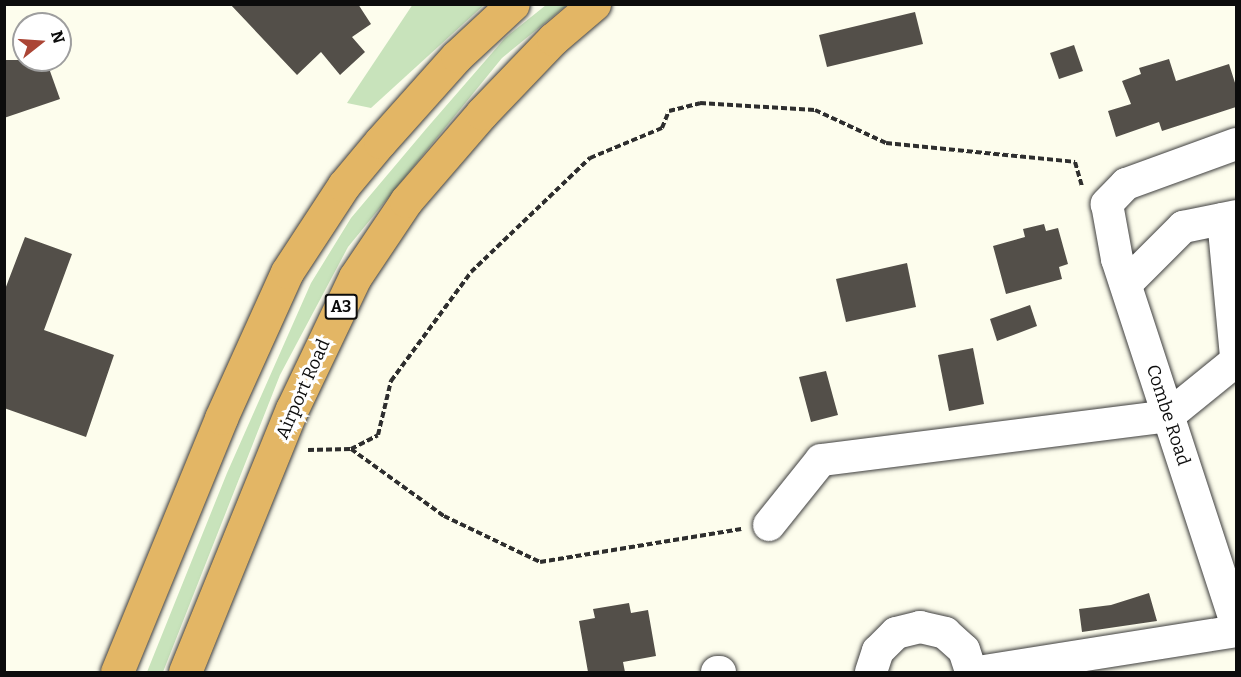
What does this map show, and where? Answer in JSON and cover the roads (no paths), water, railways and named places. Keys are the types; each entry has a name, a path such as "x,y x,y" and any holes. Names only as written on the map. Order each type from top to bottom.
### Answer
{"highway":[{"path":"117,672 221,418 287,272 344,185 380,141 457,56 513,4"},
{"name":"Airport Road","path":"185,672 279,440 355,277 406,201 537,55 594,4"}],"street":[{"name":"Combe Road","path":"1236,144 1126,184 1107,204 1126,284 1236,623"},
{"path":"769,525 821,460 1168,416 1236,359 1230,218 1183,227 1126,284"},
{"path":"978,672 1236,623"},
{"path":"871,672 878,651 896,633 920,627 945,633 964,650 972,672"}]}
